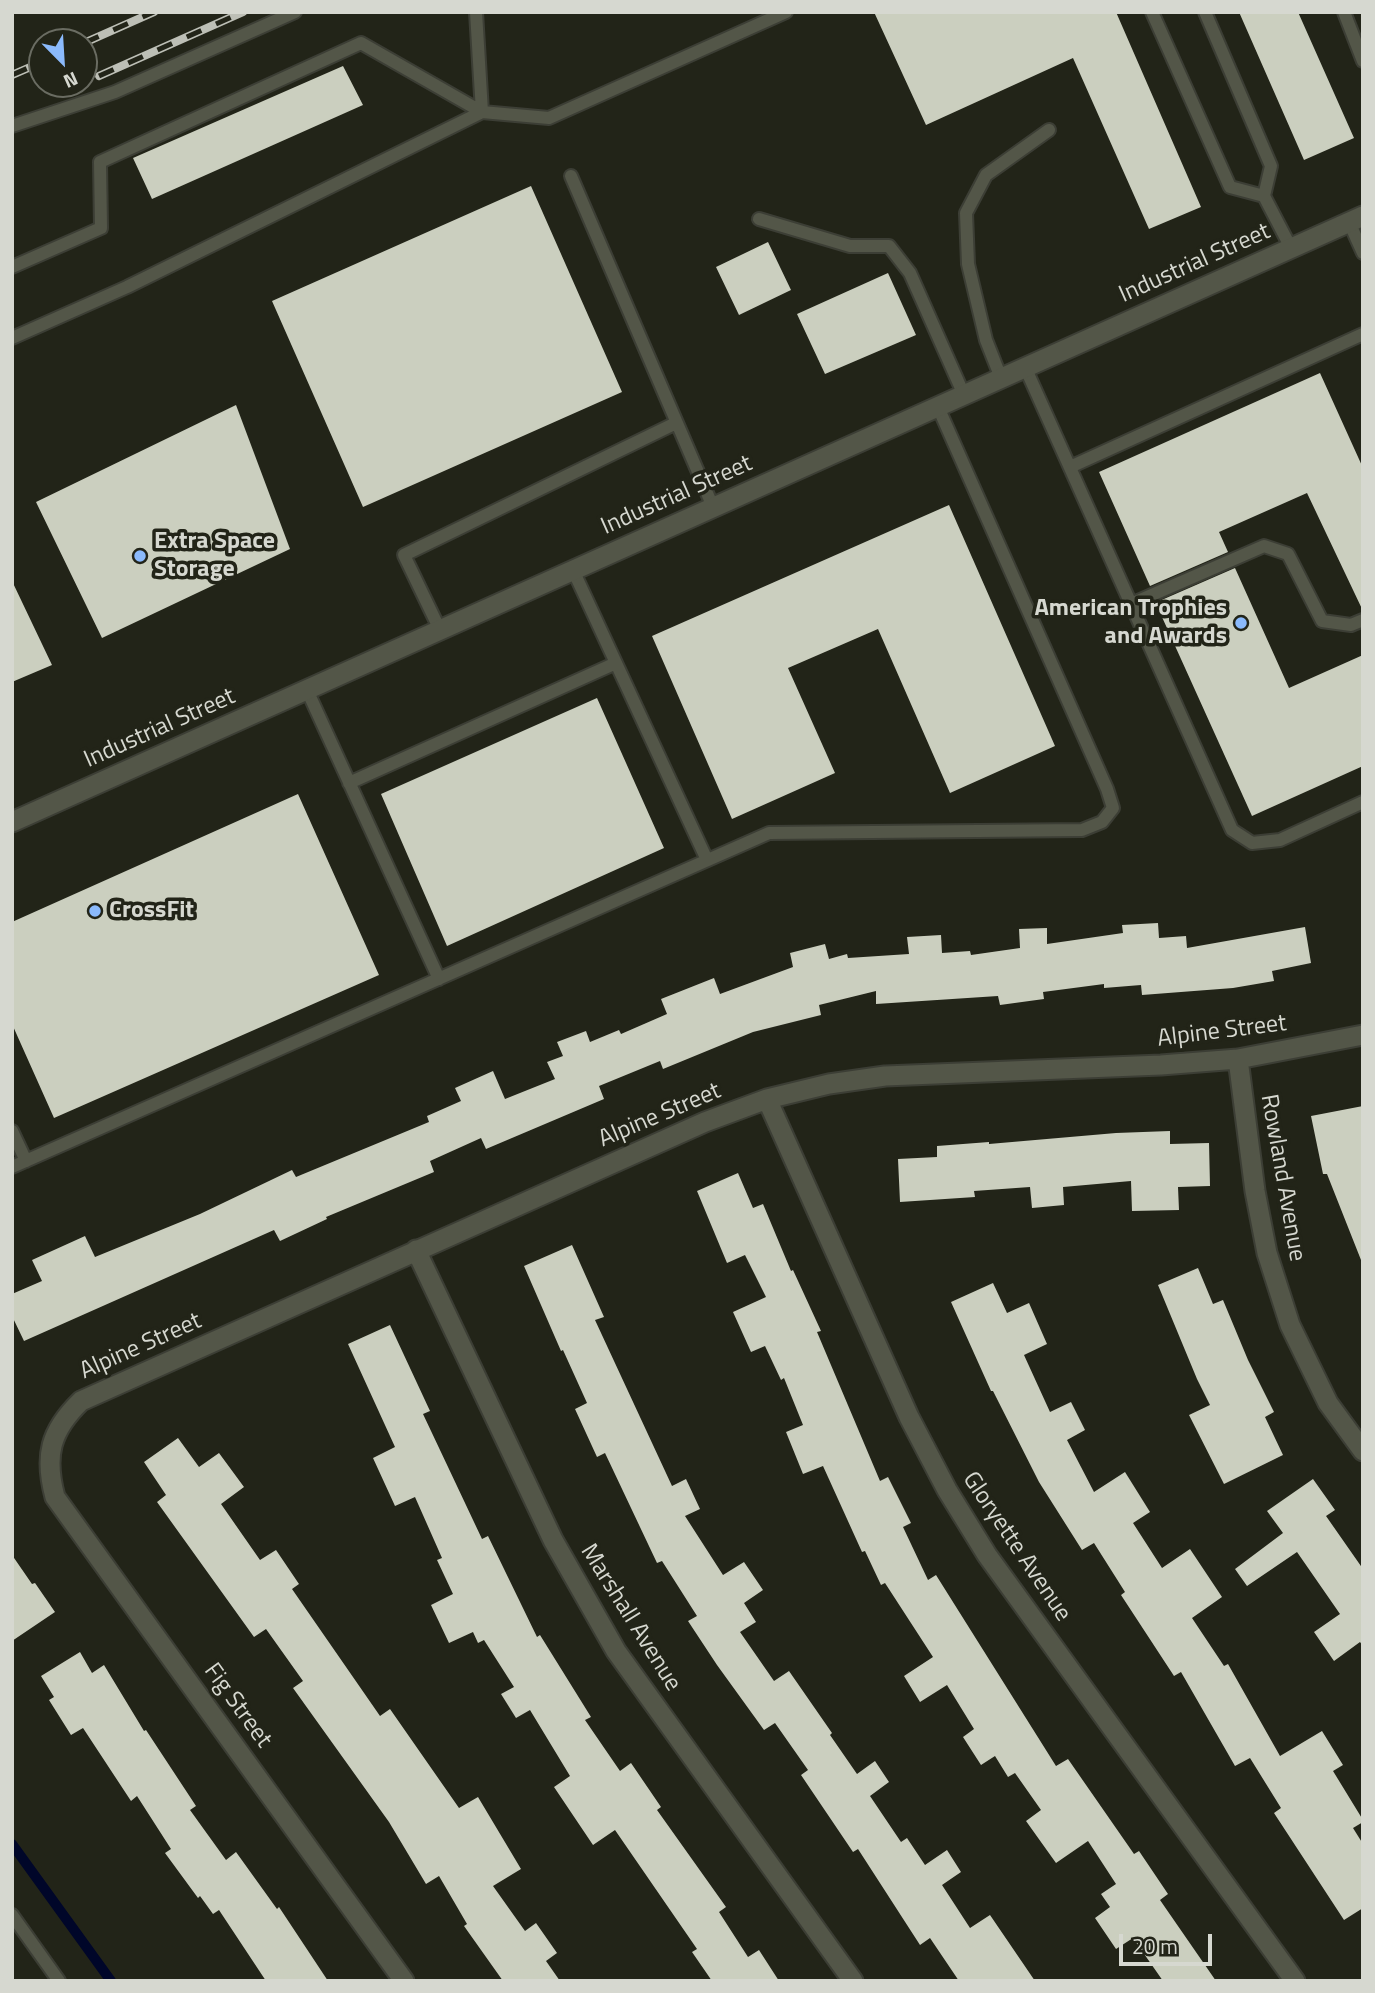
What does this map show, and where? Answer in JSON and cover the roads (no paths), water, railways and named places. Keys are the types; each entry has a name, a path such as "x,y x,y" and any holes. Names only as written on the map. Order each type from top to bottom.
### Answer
{"street":[{"name":"Industrial Street","path":"12,822 1356,219"},
{"name":"Alpine Street","path":"50,1453 64,1418 81,1401 705,1122 767,1099 829,1084 885,1076 1161,1065 1238,1059 1363,1035"},
{"name":"Rowland Avenue","path":"1238,1059 1255,1191 1267,1253 1290,1325 1328,1403 1363,1451"},
{"name":"Gloryette Avenue","path":"767,1099 909,1417 947,1490 987,1555 1295,1981"},
{"name":"Marshall Avenue","path":"416,1250 553,1540 616,1651 853,1981"},
{"name":"Fig Street","path":"50,1453 48,1474 55,1497 404,1981"}],"lane":[{"path":"12,126 115,92 295,12"},
{"path":"476,12 482,112"},
{"path":"12,267 101,228 100,162 361,43 482,112 549,118 786,12"},
{"path":"1152,12 1230,187 1264,196"},
{"path":"1205,12 1271,166 1264,196 1291,248"},
{"path":"1344,12 1363,61"},
{"path":"12,338 127,288 482,112"},
{"path":"1001,378 986,340 968,264 966,213 986,175 1049,130"},
{"path":"570,176 713,508"},
{"path":"759,219 850,246 889,246 910,273 964,395"},
{"path":"1356,219 1363,253"},
{"path":"1070,467 1363,334"},
{"path":"1025,367 1232,830 1252,843 1280,840 1363,803"},
{"path":"12,1167 769,833 1082,830 1102,822 1113,808 1107,789 938,407"},
{"path":"440,630 404,555 676,423"},
{"path":"1131,604 1264,546 1288,554 1322,621 1352,625 1363,620"},
{"path":"573,570 706,860"},
{"path":"349,783 616,663"},
{"path":"307,690 439,979"},
{"path":"12,1131 26,1161"},
{"path":"12,1915 59,1981"}],"waterway":[{"path":"12,1844 111,1981"}],"railway":[{"path":"98,37 154,12"},
{"path":"99,76 243,12"},
{"path":"12,75 28,68"}],"place":[{"name":"Extra Space Storage","path":"140,556"},
{"name":"American Trophies and Awards","path":"1241,623"},
{"name":"CrossFit","path":"95,911"}]}
